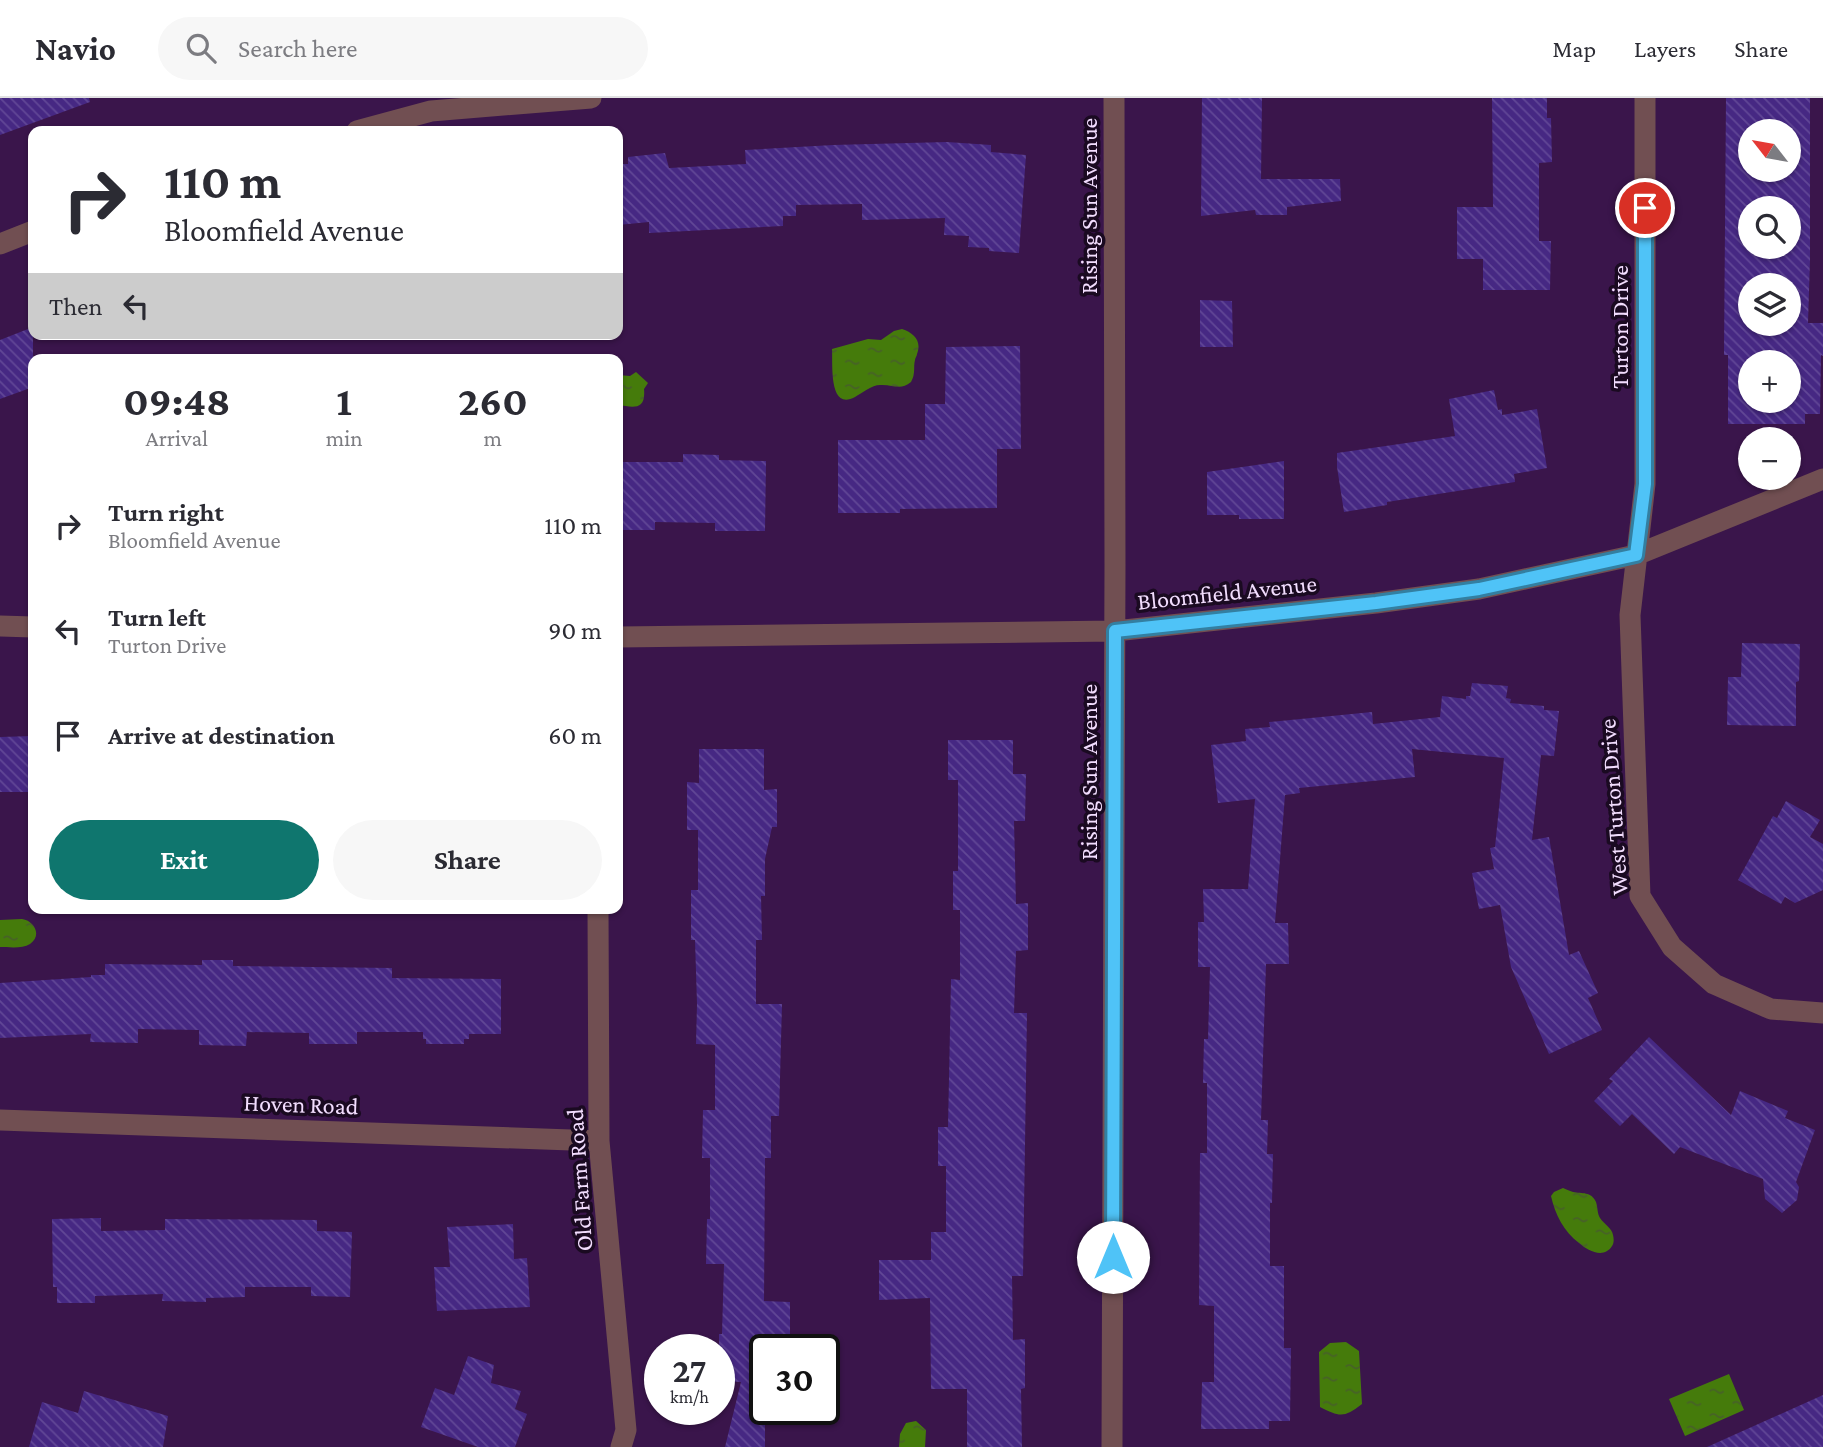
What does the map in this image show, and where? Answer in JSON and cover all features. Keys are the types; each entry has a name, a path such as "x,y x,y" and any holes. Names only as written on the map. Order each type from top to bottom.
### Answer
{"street":[{"path":"376,126 431,111 591,98"},
{"name":"Rising Sun Avenue","path":"1112,1447 1114,98"},
{"name":"Turton Drive","path":"1636,555 1645,484 1645,98"},
{"path":"0,244 28,233"},
{"name":"Bloomfield Avenue","path":"623,636 1115,631 1376,603 1479,589 1636,555 1823,479"},
{"name":"West Turton Drive","path":"1636,555 1630,614 1640,896 1672,947 1714,984 1771,1009 1823,1013"},
{"path":"0,626 28,627"},
{"name":"Old Farm Road","path":"598,914 599,1141 626,1430 621,1447"},
{"name":"Hoven Road","path":"0,1120 599,1141"}],"water":[{"path":"902,329 918,341 911,382 900,387 877,385 855,397 846,400 840,398 834,384 832,349 868,339 881,340"},
{"path":"636,372 648,383 644,389 643,401 637,406 623,405 623,375 630,376"},
{"path":"0,920 27,920 35,929 34,941 23,947 0,947"},
{"path":"1563,1188 1594,1198 1600,1218 1610,1228 1614,1238 1609,1250 1600,1253 1591,1251 1574,1239 1565,1228 1551,1196"},
{"path":"1346,1342 1359,1351 1362,1404 1346,1414 1337,1414 1320,1407 1319,1352 1330,1343"},
{"path":"1729,1374 1744,1410 1685,1436 1669,1399"},
{"path":"916,1421 926,1430 925,1447 899,1447 900,1434 906,1423"}],"building":[{"path":"0,98 89,98 90,102 0,135"},
{"path":"1202,98 1262,98 1261,179 1340,179 1341,201 1287,207 1287,215 1256,215 1255,210 1201,216"},
{"path":"1492,98 1547,98 1547,118 1551,118 1552,162 1539,163 1539,241 1551,241 1550,290 1483,290 1483,259 1457,259 1457,207 1493,207"},
{"path":"1726,98 1810,98 1808,323 1823,323 1820,414 1805,414 1805,424 1728,424 1728,355 1724,355"},
{"path":"947,142 991,145 991,152 1026,155 1019,253 968,247 969,236 944,235 945,218 862,220 862,204 796,205 796,216 783,216 783,226 649,233 649,222 623,225 623,164 628,164 628,157 665,153 669,168 746,164 745,150"},
{"path":"1200,300 1232,301 1233,347 1200,347"},
{"path":"28,329 28,340 33,340 33,354 28,354 28,389 0,399 0,340"},
{"path":"1020,346 1021,449 997,449 997,508 838,513 838,440 925,440 925,404 945,404 946,347"},
{"path":"1494,390 1498,410 1502,409 1502,415 1537,409 1547,468 1514,474 1515,482 1387,502 1387,505 1344,512 1337,453 1455,436 1449,399"},
{"path":"683,454 719,455 719,460 766,461 765,531 715,531 715,523 655,522 655,530 623,530 623,462 683,462"},
{"path":"1284,461 1284,519 1239,519 1239,515 1207,515 1207,472"},
{"path":"1742,643 1800,644 1799,681 1796,682 1796,726 1727,725 1728,677 1741,677"},
{"path":"1472,683 1508,686 1506,698 1511,699 1510,703 1544,706 1544,710 1559,711 1554,756 1541,755 1532,840 1549,837 1569,955 1579,951 1598,993 1588,998 1602,1030 1549,1054 1511,967 1500,905 1479,909 1472,873 1494,869 1490,848 1495,847 1504,758 1412,749 1415,777 1299,788 1300,793 1285,795 1275,923 1288,923 1289,964 1266,964 1261,1120 1268,1120 1267,1154 1273,1154 1270,1266 1284,1266 1284,1348 1291,1348 1290,1421 1269,1421 1269,1429 1201,1429 1202,1382 1214,1382 1214,1306 1199,1305 1200,1153 1207,1153 1207,1083 1203,1083 1204,1039 1208,1039 1210,967 1198,967 1198,922 1204,922 1203,889 1248,889 1255,799 1218,803 1211,745 1246,741 1245,729 1270,727 1269,722 1372,712 1373,724 1440,717 1442,696 1466,699 1466,696 1470,696"},
{"path":"28,736 28,792 0,792 0,737"},
{"path":"948,740 1013,740 1013,774 1026,774 1025,821 1014,821 1016,904 1028,903 1028,950 1016,951 1014,1013 1027,1013 1023,1276 1012,1276 1013,1340 1025,1339 1025,1388 1021,1389 1022,1447 967,1447 967,1389 931,1389 930,1298 879,1300 879,1260 931,1260 931,1232 946,1232 946,1166 938,1166 938,1127 948,1127 951,979 960,980 960,910 953,910 953,871 958,871 958,780 948,780"},
{"path":"699,749 764,749 764,790 777,789 777,827 772,827 765,859 765,896 761,896 762,940 756,940 756,1004 782,1004 779,1116 771,1116 771,1158 765,1158 764,1301 790,1302 790,1334 749,1334 749,1425 765,1425 765,1447 725,1447 730,1425 735,1425 735,1406 741,1382 735,1382 735,1334 722,1334 724,1264 706,1264 707,1219 710,1219 710,1158 702,1158 703,1110 715,1110 715,1045 696,1044 695,940 691,940 691,890 698,890 698,830 687,830 687,782 699,783"},
{"path":"1786,801 1820,820 1810,837 1823,844 1823,890 1795,903 1785,897 1781,904 1738,880 1773,816 1777,818"},
{"path":"202,960 233,960 233,966 392,968 392,978 501,979 501,1034 469,1034 469,1039 464,1039 464,1044 426,1044 423,1032 357,1032 357,1044 309,1044 309,1033 247,1032 246,1046 199,1045 199,1030 138,1029 138,1043 90,1042 91,1034 0,1038 0,983 105,975 105,964 202,965"},
{"path":"1649,1037 1731,1115 1740,1091 1788,1111 1785,1118 1815,1130 1796,1182 1799,1187 1797,1200 1782,1213 1765,1199 1763,1179 1680,1147 1674,1154 1632,1114 1620,1126 1594,1101 1613,1081 1609,1079"},
{"path":"101,1218 101,1231 165,1230 165,1219 317,1220 317,1231 352,1232 350,1297 311,1296 311,1287 245,1287 245,1297 206,1298 206,1302 162,1301 163,1294 95,1296 95,1303 57,1303 57,1287 53,1287 52,1219"},
{"path":"513,1224 514,1259 527,1258 530,1307 437,1311 434,1267 450,1267 447,1227"},
{"path":"468,1356 494,1365 491,1383 521,1391 515,1409 527,1414 515,1447 478,1447 421,1427 435,1388 454,1395"},
{"path":"84,1391 168,1416 163,1447 29,1447 42,1402 78,1413"},
{"path":"1823,1395 1823,1447 1707,1447"}],"route":[{"path":"1113,1257 1115,631 1376,603 1479,589 1636,555 1645,484 1645,208"}]}
